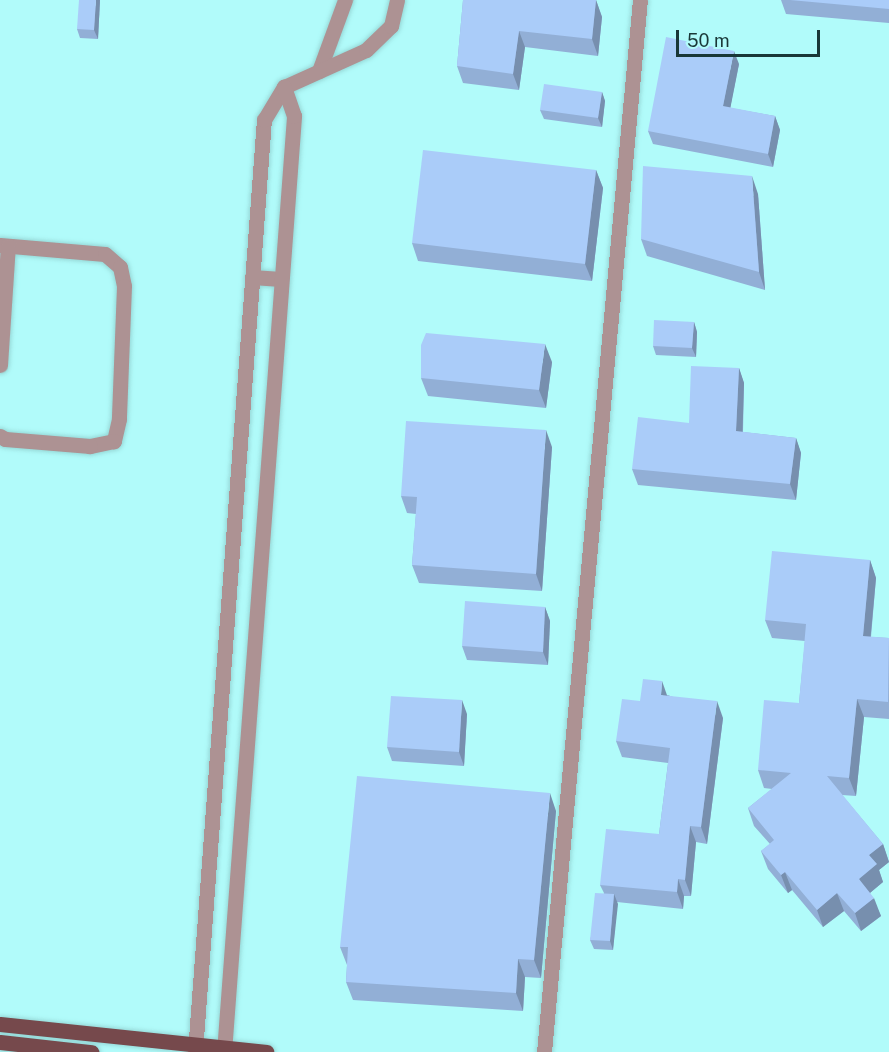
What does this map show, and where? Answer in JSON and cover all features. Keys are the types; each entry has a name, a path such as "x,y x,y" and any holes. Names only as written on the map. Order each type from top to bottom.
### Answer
{"main road":[{"path":"0,1024 195,1049 267,1052"},
{"path":"0,1042 91,1052"}],"street":[{"path":"319,71 345,0"},
{"path":"195,1049 264,120 284,87 366,50 391,26 397,0"},
{"path":"544,1052 640,0"},
{"path":"224,1050 294,116 284,87"},
{"path":"0,365 4,246 96,251 120,267 124,286 118,434 114,441 104,445 5,439 0,436"},
{"path":"252,277 280,279"},
{"path":"220,715 248,717"}],"building":[{"path":"79,0 96,0 94,30 77,29"},
{"path":"463,0 596,0 592,39 519,31 513,74 457,66"},
{"path":"790,0 889,0 889,9"},
{"path":"666,37 734,51 723,106 775,116 768,154 648,131"},
{"path":"544,84 602,92 598,118 540,110"},
{"path":"423,150 596,170 585,264 412,243"},
{"path":"643,166 752,176 759,272 641,239"},
{"path":"654,320 694,322 692,348 653,346"},
{"path":"426,333 545,344 539,390 421,378 421,345"},
{"path":"691,366 739,368 736,431 796,438 790,484 632,469 638,417 689,423"},
{"path":"406,421 546,430 536,574 412,565 417,497 401,496"},
{"path":"772,551 870,560 863,636 889,638 888,702 857,699 849,778 827,776 883,844 869,855 877,864 859,879 874,898 855,913 837,893 817,910 785,872 781,875 761,851 774,840 748,808 791,773 758,770 764,700 799,703 806,624 765,620"},
{"path":"465,601 545,607 543,652 462,646"},
{"path":"643,679 662,681 661,695 717,701 701,827 690,826 685,880 678,879 677,892 600,885 606,829 659,834 670,748 616,741 622,699 640,701"},
{"path":"391,696 462,700 459,752 387,747"},
{"path":"357,776 550,793 534,960 518,959 516,993 346,982 348,947 340,947"},
{"path":"595,893 614,894 610,941 590,940"}]}
